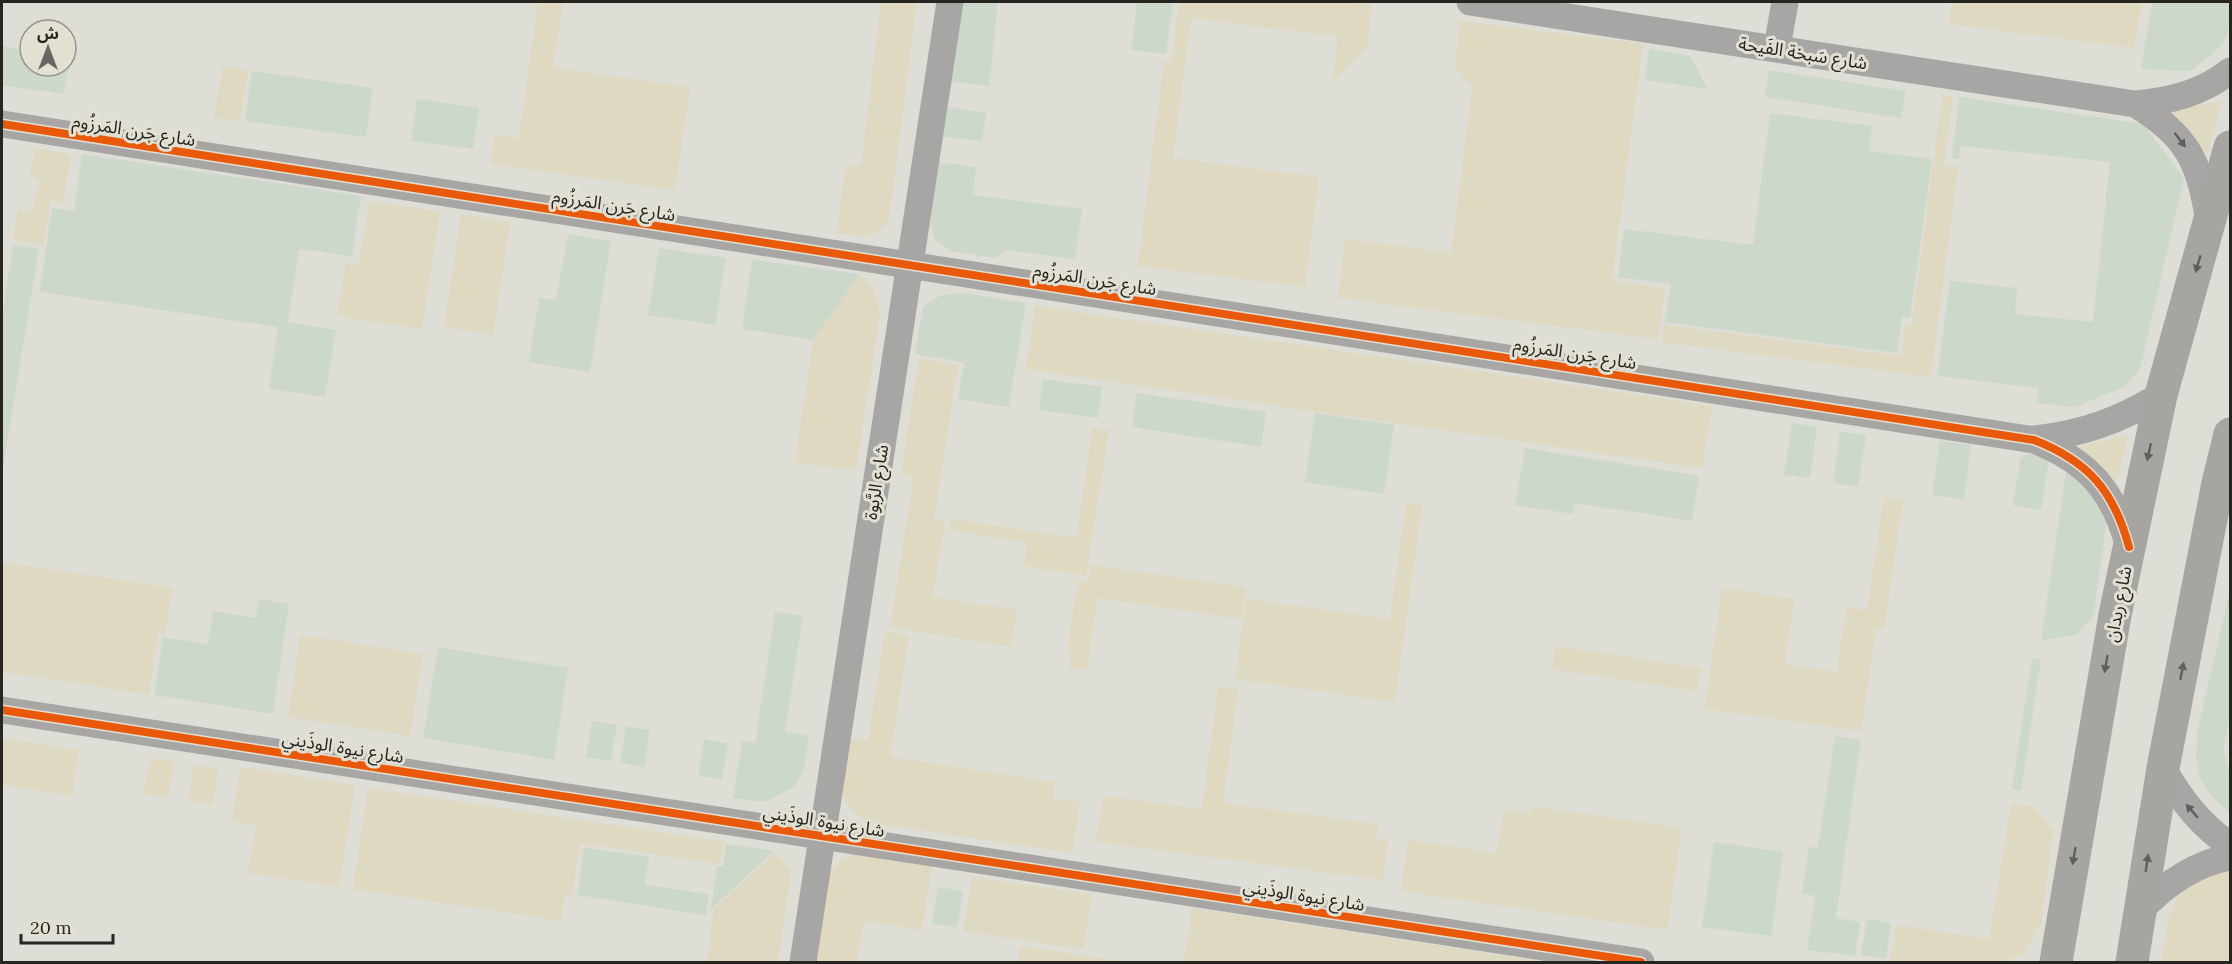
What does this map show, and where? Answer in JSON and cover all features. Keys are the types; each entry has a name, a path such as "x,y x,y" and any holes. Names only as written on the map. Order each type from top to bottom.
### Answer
{"main road":[{"name":"شارع ربدان","path":"2053,959 2115,615 2161,395 2230,147"},
{"path":"2132,963 2163,768 2218,483 2230,434"}],"street":[{"name":"شارع الرَّبوة","path":"803,963 950,2"},
{"name":"شارع سَبخة الفَيحة","path":"1470,2 1537,7 1777,48 2135,104 2164,101 2192,93 2218,81 2230,71"},
{"path":"1777,48 1785,2"},
{"name":"شارع سَبخة الفَيحة","path":"2135,104 2157,117 2177,135 2190,154 2200,177 2209,223"},
{"name":"شارع جَرن المَرزُوم","path":"2,124 2034,440 2079,462 2097,479 2112,500 2129,547"},
{"name":"شارع جَرن المَرزُوم","path":"2034,440 2061,436 2105,424 2138,410 2161,395"},
{"name":"شارع نيوة الوذَيني","path":"2,710 1641,963"},
{"path":"2163,768 2179,795 2198,819 2230,845"},
{"path":"2140,911 2154,896 2188,873 2206,864 2230,857"}],"green space":[{"path":"956,2 998,2 989,86 947,81"},
{"path":"1137,2 1173,2 1166,54 1131,50"},
{"path":"2152,2 2230,2 2229,27 2226,36 2217,49 2191,71 2141,69"},
{"path":"2,46 18,49 18,78 66,78 64,94 2,85"},
{"path":"1649,49 1690,56 1708,89 1645,80"},
{"path":"1769,70 1906,91 1901,118 1765,97"},
{"path":"252,71 373,88 366,137 245,121"},
{"path":"1959,97 2143,124 2184,178 2140,369 2124,387 2075,407 2037,403 2038,388 1937,376 1950,281 2017,288 2015,314 2093,322 2110,162 1961,146 1959,159 1952,158"},
{"path":"417,99 479,108 473,149 411,141"},
{"path":"946,107 986,113 982,141 943,137"},
{"path":"1770,113 1872,126 1869,151 1932,159 1910,318 1902,317 1897,353 1665,322 1671,284 1618,277 1624,229 1753,245"},
{"path":"82,154 361,196 352,256 299,249 288,322 336,330 325,397 269,389 278,327 40,292 52,208 74,211"},
{"path":"937,162 976,167 973,195 1082,209 1075,259 1006,250 996,258 952,251 935,240 930,219"},
{"path":"568,234 611,241 590,372 529,362 539,298 556,300"},
{"path":"13,245 39,249 2,474 2,317"},
{"path":"659,248 726,258 715,325 648,315"},
{"path":"752,260 860,274 813,340 742,329"},
{"path":"964,293 1026,303 1009,407 958,399 964,362 915,354 923,307 941,295"},
{"path":"1043,379 1102,387 1098,418 1039,410"},
{"path":"1137,393 1266,412 1261,447 1132,427"},
{"path":"1315,413 1394,425 1384,494 1305,482"},
{"path":"1792,423 1817,427 1810,478 1784,475"},
{"path":"1840,432 1866,435 1858,487 1833,483"},
{"path":"1940,441 1971,445 1964,500 1932,495"},
{"path":"1525,448 1699,476 1692,521 1575,503 1573,514 1515,505"},
{"path":"2036,449 2050,452 2041,510 2013,505 2020,459"},
{"path":"2068,459 2110,498 2093,617 2076,635 2041,640"},
{"path":"2230,590 2230,720 2223,751 2230,773 2230,813 2211,796 2199,777 2196,755 2198,728"},
{"path":"259,599 289,604 273,714 154,695 163,637 208,644 213,611 256,618"},
{"path":"775,612 803,616 785,732 809,736 804,770 795,786 765,802 733,798 742,741 755,743"},
{"path":"438,647 568,668 554,760 423,738"},
{"path":"2032,658 2041,660 2021,791 2012,789"},
{"path":"592,721 617,725 611,761 586,757"},
{"path":"626,726 650,730 644,767 620,763"},
{"path":"1835,736 1861,740 1836,918 1860,922 1855,956 1807,950 1815,896 1802,893 1809,847 1818,848"},
{"path":"704,739 728,743 722,779 698,776"},
{"path":"1714,842 1783,852 1771,936 1702,927"},
{"path":"726,844 774,851 711,909 717,866 723,866"},
{"path":"584,848 649,857 645,885 709,894 706,915 577,895"},
{"path":"938,887 963,891 957,927 932,924"},
{"path":"1867,919 1891,923 1886,959 1861,955"}],"sand":[{"path":"538,2 563,2 553,68 690,87 675,190 490,164 494,135 519,138"},
{"path":"881,2 917,2 889,219 877,231 866,236 836,233 846,164 861,166"},
{"path":"1179,2 1349,2 1372,5 1367,47 1333,80 1338,36 1191,18 1173,158 1319,177 1305,287 1138,266 1164,61 1171,62"},
{"path":"1952,2 2142,2 2134,48 1949,24"},
{"path":"1460,21 1643,44 1612,281 1665,288 1658,339 1338,298 1345,239 1451,253 1472,87 1455,66"},
{"path":"223,66 248,70 240,121 214,118"},
{"path":"1942,95 1953,97 1944,165 1958,167 1931,377 1661,342 1664,325 1901,356 1906,324 1912,324"},
{"path":"2221,101 2207,155 2168,110"},
{"path":"35,148 71,155 63,202 51,201 43,245 13,240 18,210 32,213 39,179 30,177"},
{"path":"369,201 440,212 422,329 337,316 346,263 359,265"},
{"path":"461,214 510,222 493,335 444,327"},
{"path":"860,274 874,289 880,313 856,471 795,462 813,340"},
{"path":"1035,306 1712,406 1702,468 1026,369"},
{"path":"919,359 958,365 934,520 945,522 933,597 1017,610 1011,647 890,627 914,477 901,474"},
{"path":"1093,427 1109,430 1086,576 1024,566 1027,542 948,530 950,519 1076,538"},
{"path":"2128,435 2117,481 2077,447"},
{"path":"1884,497 1903,500 1884,630 1876,629 1861,731 1705,709 1722,588 1794,599 1785,664 1837,672 1846,608 1867,610"},
{"path":"1406,503 1422,505 1395,702 1235,679 1246,599 1390,619"},
{"path":"2,562 173,588 165,634 158,633 149,694 2,672"},
{"path":"1091,565 1246,587 1241,619 1097,598 1087,670 1069,668 1071,653 1067,652 1078,580 1089,582"},
{"path":"885,631 909,635 890,757 1055,782 1053,798 1080,802 1072,853 866,822 847,805 838,780 844,738 868,741"},
{"path":"300,635 423,654 410,736 288,717"},
{"path":"1555,646 1701,668 1697,691 1552,669"},
{"path":"1218,687 1238,690 1223,803 1378,824 1376,839 1388,840 1383,880 1096,842 1103,796 1202,809"},
{"path":"2,738 79,750 72,796 2,785"},
{"path":"150,758 174,762 168,798 144,794"},
{"path":"194,765 218,769 213,805 188,801"},
{"path":"240,767 355,785 339,887 248,873 256,825 232,821"},
{"path":"368,788 724,842 720,864 580,843 572,895 565,894 561,921 353,889"},
{"path":"2011,803 2034,807 2053,830 2041,923 2022,955 2002,962 1890,962 1896,925 1989,939"},
{"path":"1531,806 1682,828 1667,930 1401,891 1408,840 1497,853 1504,809 1530,813"},
{"path":"775,853 791,870 778,962 707,962 714,909"},
{"path":"855,853 932,865 922,930 864,921 857,962 812,962 824,879 836,865"},
{"path":"2230,865 2230,962 2161,962 2169,916 2183,883"},
{"path":"972,877 1092,895 1083,949 963,931"},
{"path":"1192,908 1545,962 1197,962 1184,960"},
{"path":"1020,946 1127,962 1018,962"}],"cycle path":[{"path":"2,124 2034,440 2070,458 2096,480 2107,494 2115,510 2129,547"},
{"path":"2,710 1641,962"}]}
